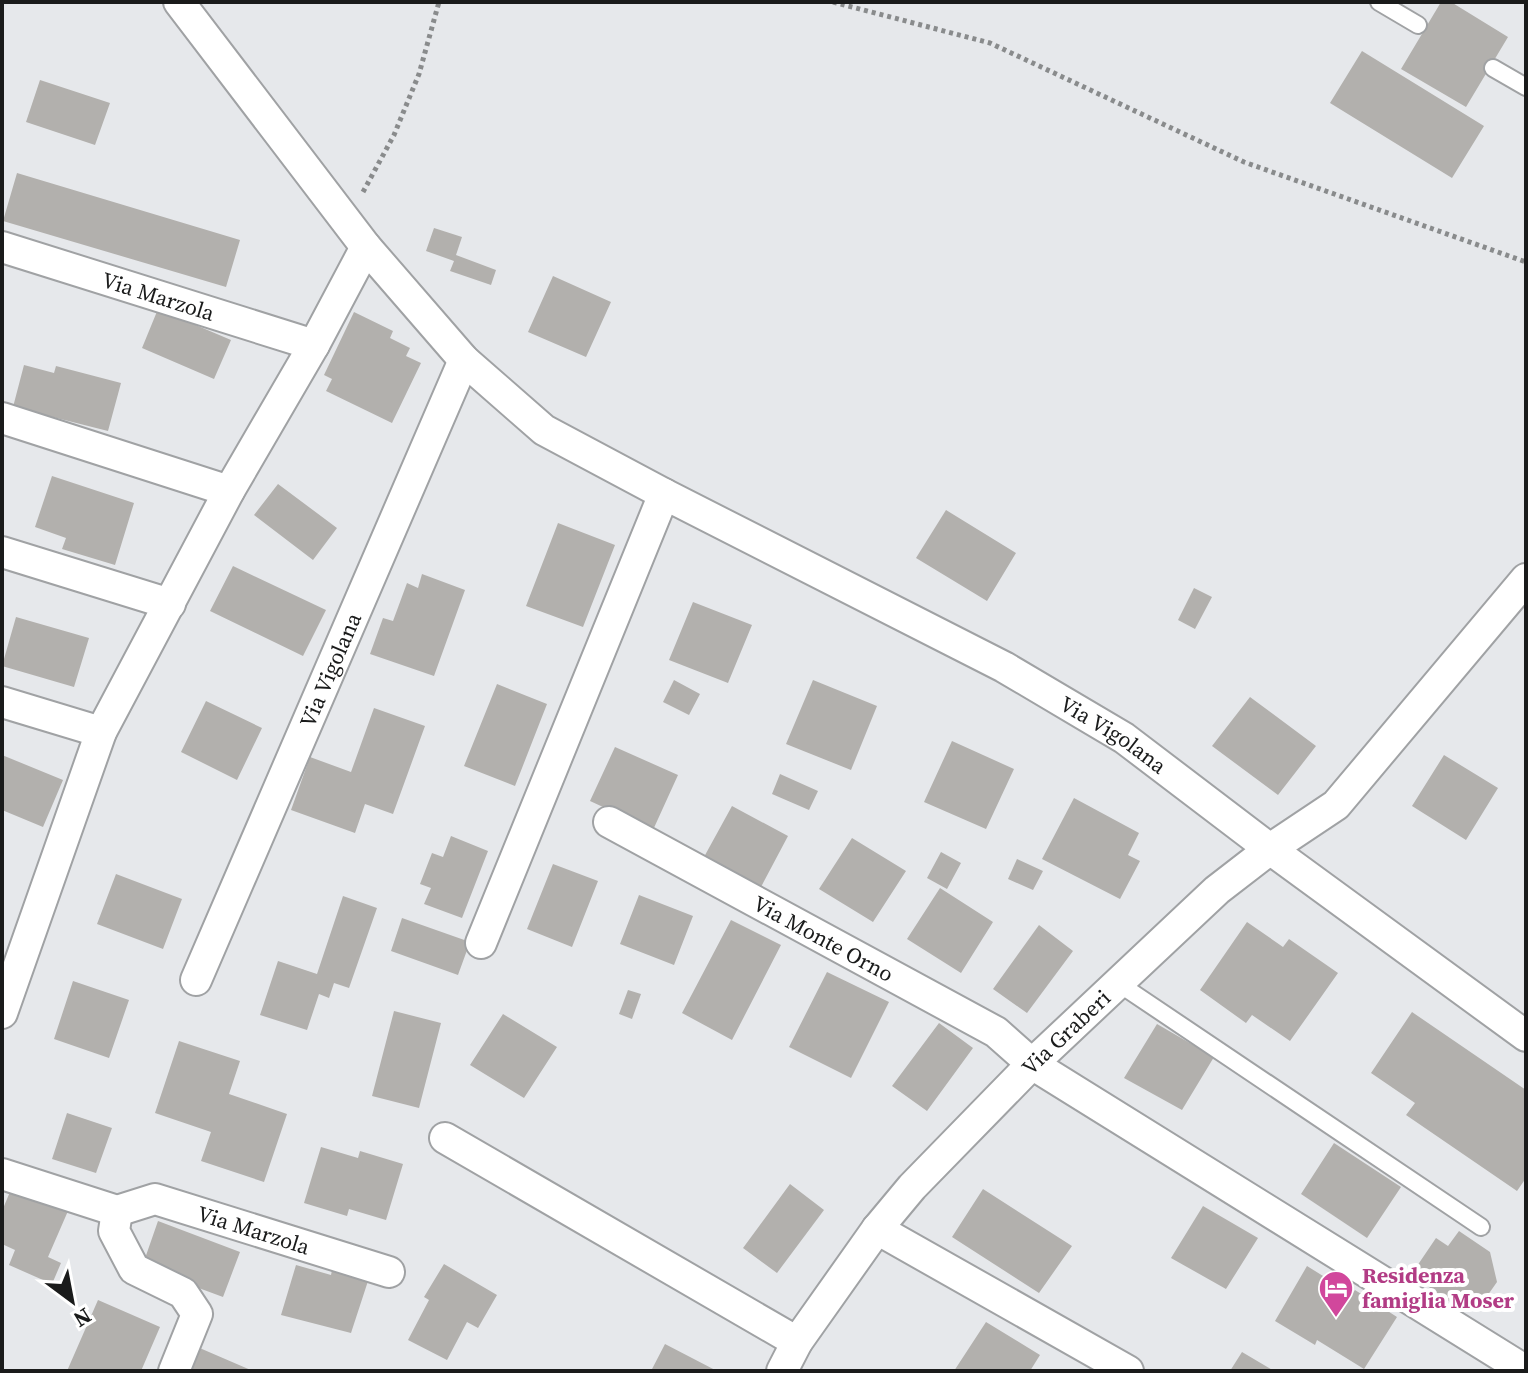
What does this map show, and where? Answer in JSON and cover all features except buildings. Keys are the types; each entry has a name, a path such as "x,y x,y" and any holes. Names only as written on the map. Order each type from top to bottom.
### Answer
{"street":[{"name":"Via Vigolana","path":"179,2 366,247 464,360 544,430 1004,667 1124,738 1526,1036"},
{"name":"Via Marzola","path":"2,247 314,345"},
{"path":"2,1013 101,732 229,491 314,345 366,247"},
{"name":"Via Vigolana","path":"196,980 464,360"},
{"path":"2,418 229,491"},
{"path":"481,943 664,494"},
{"path":"2,552 170,604"},
{"name":"Via Graberi","path":"782,1371 797,1342 877,1229 912,1187 1032,1064 1217,890 1270,849 1336,805 1526,579"},
{"path":"2,702 101,732"},
{"name":"Via Monte Orno","path":"609,822 996,1032 1032,1064 1526,1371"},
{"path":"445,1138 797,1342"},
{"path":"2,1174 117,1211 114,1231 134,1269 183,1293 197,1314 174,1371"},
{"name":"Via Marzola","path":"117,1211 155,1199 389,1272"},
{"path":"877,1229 1128,1371"}],"lane":[{"path":"1379,2 1418,25"},
{"path":"1493,68 1526,87"},
{"path":"1118,983 1481,1227"}],"path":[{"path":"347,221 394,135 419,74 439,2"},
{"path":"833,2 990,43 1244,162 1526,262"}],"place":[{"name":"Residenza famiglia Moser","path":"1336,1319"}]}
